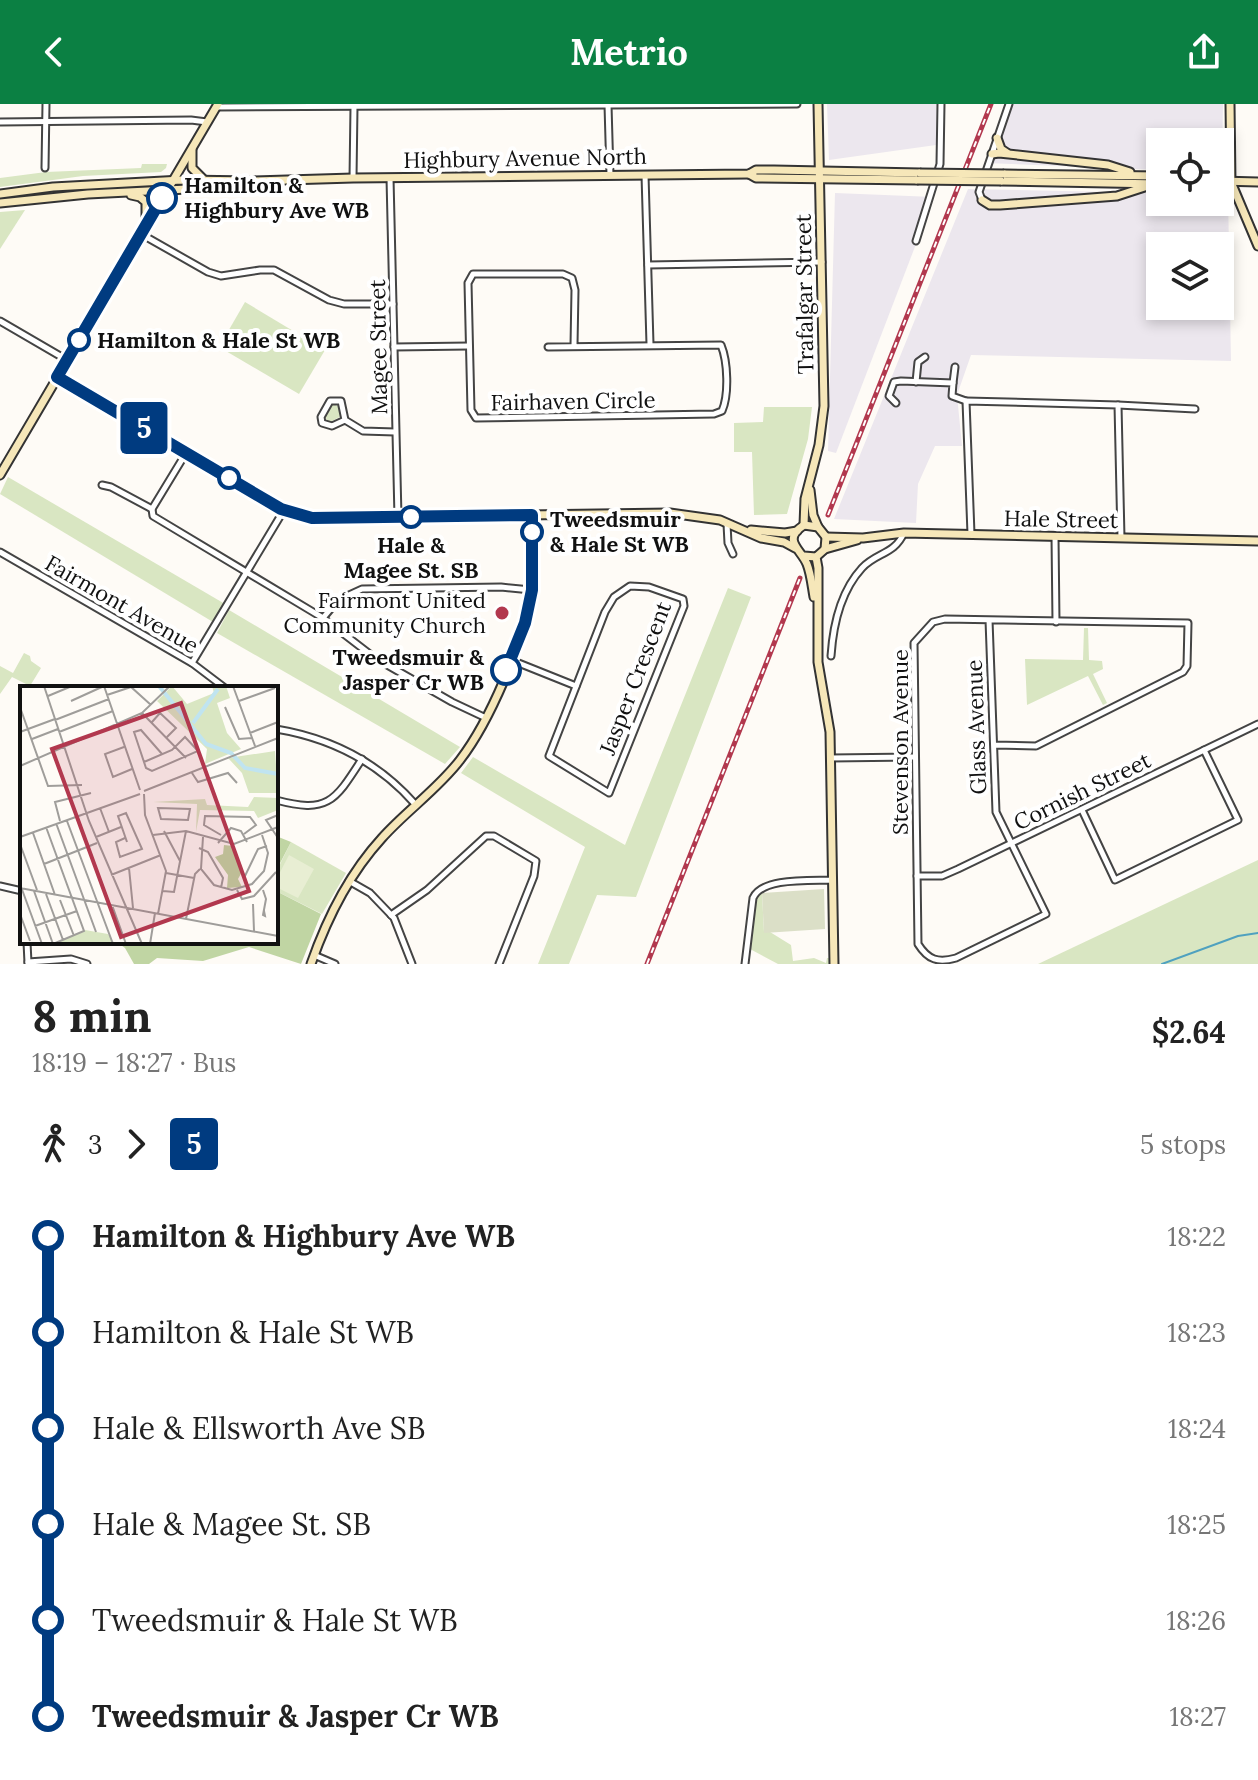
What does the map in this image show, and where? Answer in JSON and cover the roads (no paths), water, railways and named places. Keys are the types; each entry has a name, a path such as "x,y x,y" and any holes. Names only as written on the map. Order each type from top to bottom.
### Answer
{"main road":[{"name":"Trafalgar Street","path":"804,525 805,499 819,445 824,406 818,104"},
{"path":"1230,104 1230,128"},
{"path":"0,475 217,105"},
{"path":"997,138 1001,149 1009,154"},
{"path":"192,148 192,168 203,179"},
{"path":"992,154 1108,165 1140,175"},
{"name":"Highbury Avenue North","path":"0,194 65,186 203,179 254,181 749,174 756,170 1146,184"},
{"name":"Highbury Avenue North","path":"749,174 756,178 821,180 919,176"},
{"name":"Highbury Avenue North","path":"1002,178 1146,175"},
{"name":"Highbury Avenue North","path":"0,203 113,192 248,185 254,181"},
{"path":"1234,182 1258,182"},
{"path":"982,200 990,205 1001,205 1117,196 1146,187"},
{"path":"1234,189 1258,246"},
{"path":"113,192 144,198 148,210 144,230"},
{"path":"57,377 284,510 312,518 670,513 698,515 727,523 761,538 784,542 804,556 818,617"},
{"name":"Trafalgar Street","path":"810,482 813,515 818,527"},
{"path":"311,964 325,926 349,881 380,840 457,764 487,718 525,623 532,590 532,515"},
{"path":"795,548 793,539 797,531 804,525 818,527 826,537 825,549 816,557 804,556"},
{"path":"742,529 785,533 797,531"},
{"name":"Hale Street","path":"826,537 863,538 904,533 1258,541"},
{"name":"Hale Street","path":"825,549 863,538"},
{"path":"816,557 818,662 830,732 834,964"}],"street":[{"path":"45,168 46,104"},
{"path":"217,105 797,104"},
{"path":"916,241 940,164 941,104"},
{"path":"982,200 979,192 1009,104"},
{"path":"608,105 610,175"},
{"path":"353,178 354,106"},
{"path":"0,122 191,120 208,123"},
{"path":"645,175 650,344"},
{"name":"Magee Street","path":"390,177 398,517"},
{"path":"144,230 208,272 221,276 274,270 329,300 344,304 393,304"},
{"path":"648,265 822,262"},
{"name":"Fairhaven Circle","path":"483,273 563,274 572,278 575,290 574,345 650,344 721,345 725,403 722,411 714,414 586,418 476,418 471,410 468,283 473,274 483,273"},
{"path":"0,321 67,360"},
{"path":"548,347 574,345"},
{"path":"394,347 469,346"},
{"path":"916,382 918,362 925,357"},
{"path":"955,367 952,396 966,401 1195,409"},
{"path":"896,403 889,396 894,382 953,383"},
{"path":"345,420 332,426 322,423 321,417 330,401 341,401 345,420 363,431 395,432"},
{"path":"966,401 971,534"},
{"path":"1118,405 1121,538"},
{"path":"186,453 152,509 153,516 323,618 375,658 452,702 487,718"},
{"path":"102,485 152,509"},
{"path":"192,663 284,510"},
{"path":"727,523 728,543 733,554"},
{"path":"728,543 742,529"},
{"path":"831,656 833,628 839,607 854,581 862,568 898,547 904,533"},
{"path":"1055,536 1056,622"},
{"name":"Fairmont Avenue","path":"0,552 192,663 222,686"},
{"name":"Jasper Crescent","path":"630,586 649,587 683,599 684,606 609,793 549,756 576,686 614,597 630,586"},
{"path":"323,618 338,600 362,589 501,587 532,590"},
{"name":"Stevenson Avenue","path":"918,944 914,643 933,622 945,619 1188,623 1187,666 1183,672 1036,746 994,745"},
{"name":"Glass Avenue","path":"918,944 932,960 945,961 1046,914 1010,844 994,804 989,620"},
{"path":"510,659 576,686"},
{"name":"Cornish Street","path":"917,876 942,876 1258,724"},
{"path":"278,729 321,740 362,759 390,779 415,804"},
{"path":"1082,810 1115,880 1224,827 1238,820 1204,750"},
{"name":"Stevenson Avenue","path":"830,758 914,757"},
{"path":"278,801 301,807 330,801 343,789 362,759"},
{"path":"391,915 427,890 479,841 486,836 494,836 536,861 537,868 499,964"},
{"path":"745,964 753,898 757,889 769,884 833,880"},
{"path":"349,881 370,893 391,915 412,964"},
{"path":"0,886 20,891"},
{"path":"314,955 335,964"},
{"path":"28,963 71,959 87,964"}],"waterway":[{"path":"1162,964 1238,936 1258,933"}],"railway":[{"path":"828,515 991,104"},
{"path":"647,964 800,578"}],"place":[{"name":"Hamilton & Highbury Ave WB","path":"162,198"},
{"name":"Hamilton & Hale St WB","path":"79,340"},
{"name":"Hale & Magee St. SB","path":"411,517"},
{"name":"Tweedsmuir & Hale St WB","path":"532,532"},
{"name":"Fairmont United Community Church","path":"502,613"},
{"name":"Tweedsmuir & Jasper Cr WB","path":"506,670"}]}
